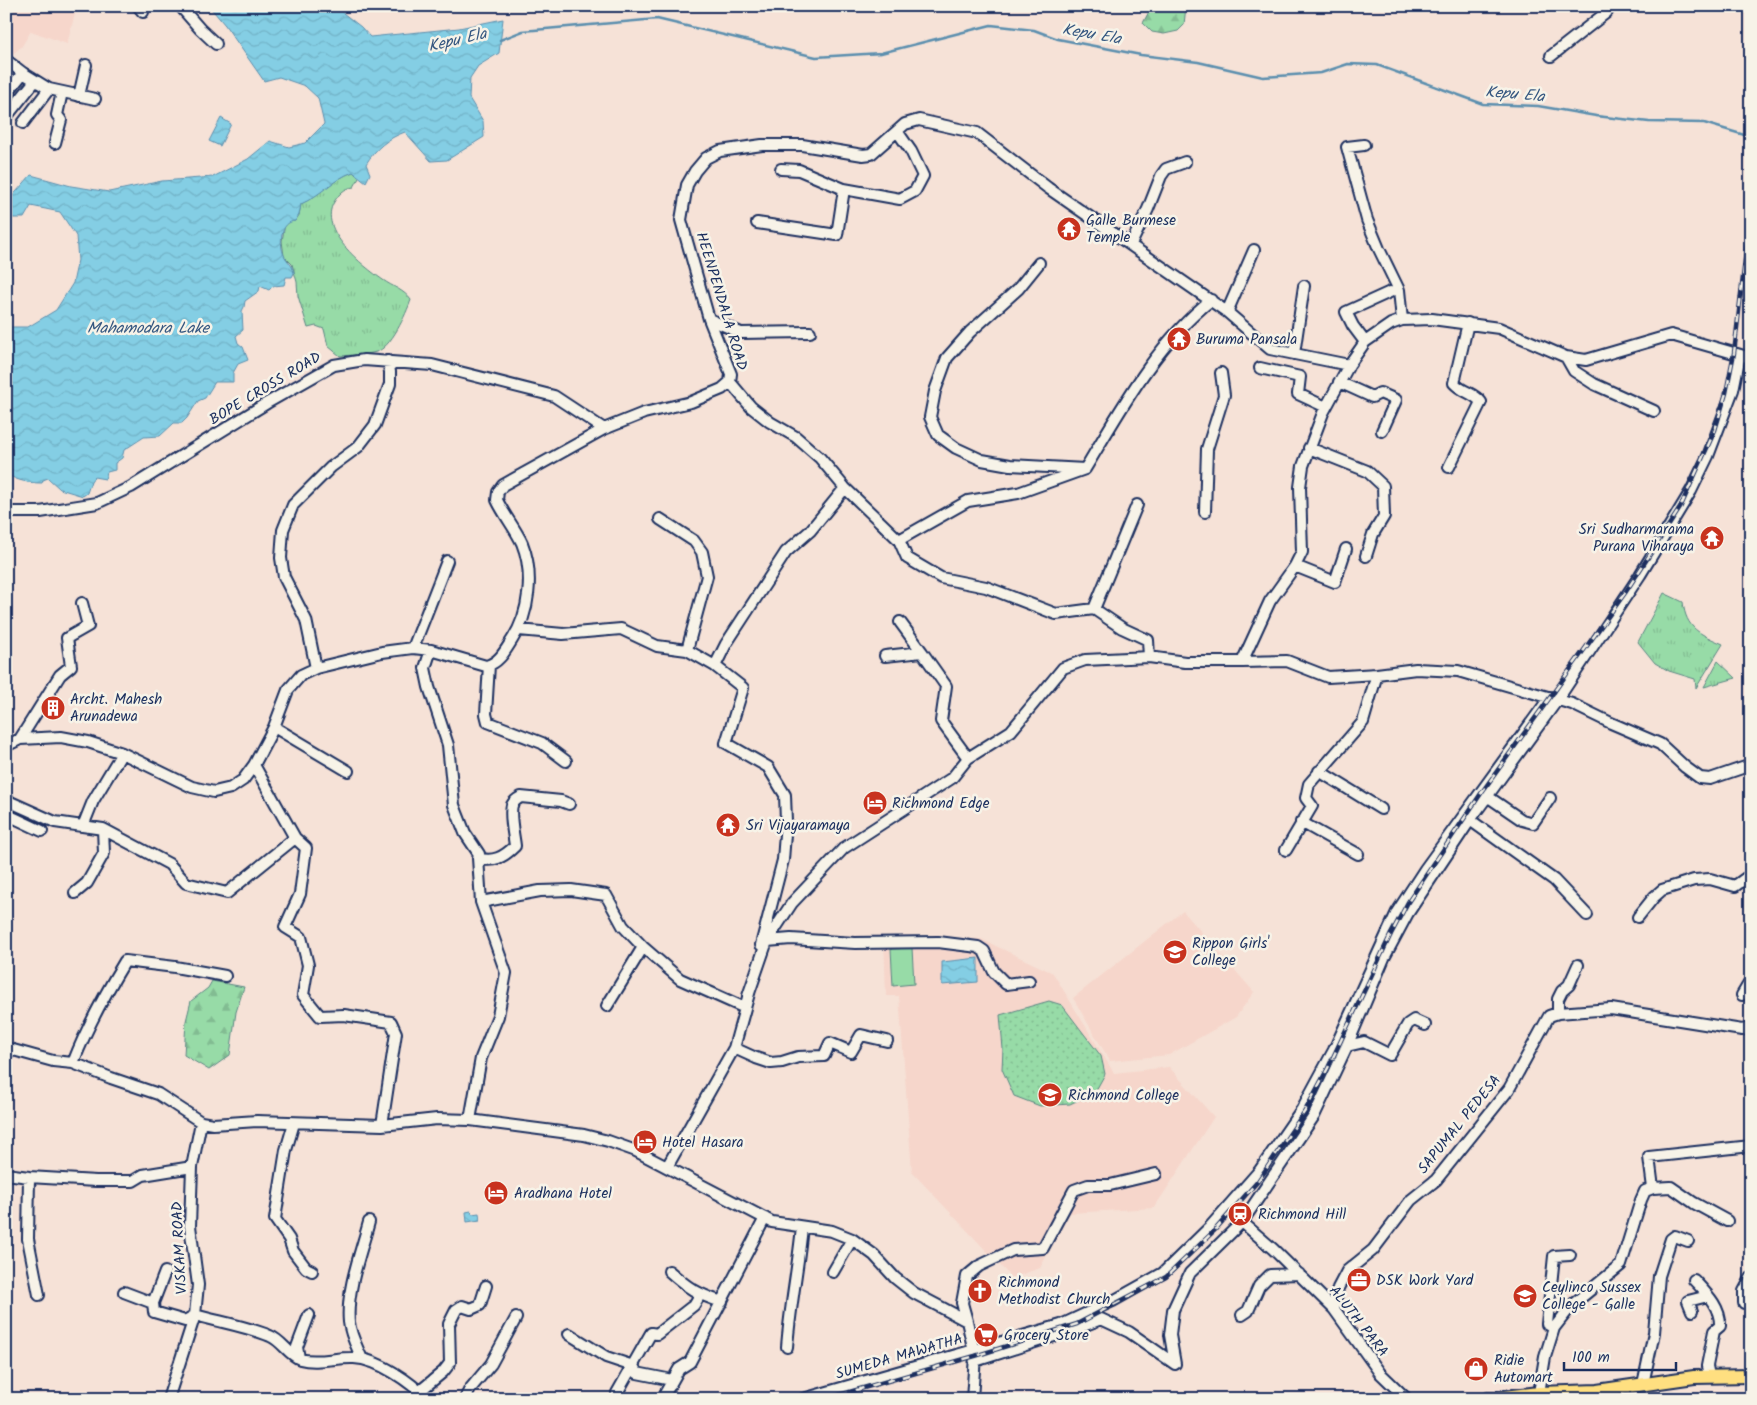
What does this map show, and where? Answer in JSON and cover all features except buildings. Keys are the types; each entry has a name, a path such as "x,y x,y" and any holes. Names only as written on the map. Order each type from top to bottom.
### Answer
{"main road":[{"path":"1488,1399 1540,1393 1595,1395 1643,1384 1709,1376 1751,1376"}],"street":[{"path":"180,6 216,44"},
{"path":"1551,56 1607,12 1607,6"},
{"path":"8,65 49,89 95,99"},
{"path":"79,96 86,65"},
{"path":"6,94 23,73"},
{"path":"6,117 35,81"},
{"path":"23,123 49,89"},
{"path":"55,143 61,120 57,115 62,92"},
{"name":"HEENPENDALA ROAD","path":"490,666 497,661 519,630 527,597 529,570 522,544 497,500 498,492 503,485 604,429 644,414 691,402 722,389 730,382 731,374 709,319 681,220 687,185 694,171 706,158 720,151 762,145 802,145 863,155 871,154 905,124 919,120 977,133 1048,188 1227,312 1270,349 1349,365"},
{"path":"781,169 799,170 844,189 900,199 915,191 923,176 911,151 897,131"},
{"path":"1364,146 1347,147 1367,220 1379,250 1399,290 1402,320"},
{"path":"1131,244 1166,168 1185,162"},
{"path":"757,223 837,235 844,189"},
{"path":"1227,312 1254,250"},
{"path":"1040,263 1018,289 970,332 948,358 935,391 930,417 938,435 956,448 982,460 1010,465 1085,469"},
{"path":"1294,354 1304,286"},
{"path":"1365,342 1353,326 1346,312 1390,292"},
{"path":"899,540 968,501 1018,493 1085,469 1134,387 1168,341 1210,300"},
{"path":"709,319 741,333 810,332"},
{"path":"1242,662 1270,601 1295,566 1302,552 1300,487 1303,466 1326,407 1349,365 1365,342 1391,324 1402,320 1432,319 1499,328 1566,357 1586,360 1671,335 1751,358"},
{"path":"1449,466 1481,402 1477,397 1457,387 1454,383 1468,323"},
{"path":"975,1356 1070,1332 1101,1319 1129,1332 1175,1364 1170,1336 1173,1310 1190,1273 1242,1222 1314,1116 1347,1046 1384,958 1408,913 1470,820 1640,575 1691,491 1708,456 1732,390 1740,355"},
{"path":"1566,357 1574,371 1594,384 1654,411"},
{"name":"BOPE CROSS ROAD","path":"6,512 40,512 97,503 131,487 267,403 334,365 364,360 432,365 554,396 604,429"},
{"path":"316,668 306,620 284,577 281,558 283,530 293,505 331,467 358,447 375,425 390,384 388,361"},
{"path":"1260,368 1300,376 1298,394 1326,407"},
{"path":"1205,512 1207,449 1224,395 1221,373"},
{"path":"730,382 751,407 770,422 796,437 820,458 844,488 899,540 907,558 941,578 986,587 1056,614 1094,609 1122,628 1148,640 1149,657"},
{"path":"1339,382 1372,397 1380,392 1396,400 1382,431"},
{"path":"1309,448 1367,471 1383,486 1384,516 1373,534 1366,556"},
{"path":"715,666 726,644 786,552 810,531 844,488"},
{"path":"1094,609 1136,505"},
{"path":"660,519 694,541 702,552 706,576 687,650"},
{"path":"1295,566 1335,582 1346,548"},
{"path":"413,648 447,561"},
{"path":"20,739 60,675 71,666 67,638 88,626 82,603"},
{"path":"900,622 946,686 940,721 968,758"},
{"path":"519,630 562,634 621,629 656,646 687,650 715,666 743,688 726,742 768,767 785,795 786,821 783,860 734,1048 667,1167"},
{"path":"6,746 20,739 61,737 88,742 122,753 192,786 214,792 231,788 243,780 254,765 274,727 288,690 301,675 316,668 382,652 413,648 431,650 490,666 486,714 488,722 542,744 566,761"},
{"path":"431,650 425,668 429,687 448,745 454,805 465,833 479,854 481,902 506,973 498,1016 481,1058 470,1120"},
{"path":"885,656 922,652"},
{"path":"748,996 767,941 792,904 844,848 952,778 968,758 1011,731 1063,668 1085,660 1149,657 1185,662 1287,661 1328,677 1416,669 1458,671 1554,698 1660,744 1700,778 1710,779 1751,765"},
{"path":"1286,850 1312,806 1306,798 1309,784 1363,722 1377,674"},
{"path":"975,1356 1061,1325 1113,1301 1163,1273 1209,1228 1260,1170 1302,1109 1334,1050 1397,912 1425,868 1554,698"},
{"path":"274,727 348,771"},
{"path":"83,826 93,801 122,753"},
{"path":"254,765 295,838 306,848 300,894 285,926 301,937 308,965 303,995 320,1016 344,1015 391,1022 396,1034 382,1125"},
{"path":"1319,771 1382,809"},
{"path":"1487,796 1522,820 1533,823 1550,798"},
{"path":"478,858 484,860 505,857 515,846 512,804 521,797 560,801 569,804"},
{"path":"6,800 55,822 103,829 169,864 186,883 227,893 295,838"},
{"path":"6,818 8,815 42,831"},
{"path":"1470,820 1554,880 1587,915"},
{"path":"1301,822 1358,854"},
{"path":"75,892 87,883 104,853 103,829"},
{"path":"1638,918 1654,897 1662,890 1694,880 1710,879 1735,886 1746,878 1751,879"},
{"path":"481,902 540,891 571,890 606,895 623,926 643,947 680,979 745,1008"},
{"path":"767,941 791,939 855,943 938,942 978,947 984,951 994,972 1006,984 1029,981"},
{"path":"607,1006 643,947"},
{"path":"73,1063 86,1030 102,998 125,961 225,976"},
{"path":"1578,965 1569,985 1562,991 1558,999 1558,1013 1611,1009 1742,1030 1751,1028"},
{"path":"1742,995 1751,980"},
{"name":"SAPUMAL PEDESA","path":"1334,1309 1338,1288 1347,1272 1373,1250 1411,1200 1436,1180 1509,1089 1549,1016 1558,1013"},
{"path":"1347,1046 1364,1042 1390,1055 1408,1024 1414,1020 1425,1025"},
{"path":"734,1048 771,1063 798,1057 824,1056 830,1043 851,1052 861,1036 887,1041"},
{"path":"6,1048 54,1061 73,1063 158,1094 201,1122 213,1124 257,1121 382,1125 437,1119 470,1120 584,1135 628,1147 772,1222 832,1231 852,1239 874,1255 895,1278 914,1293 967,1321"},
{"name":"VISKAM ROAD","path":"168,1399 195,1314 198,1285 190,1226 192,1167 201,1122"},
{"path":"294,1123 286,1150 275,1219 289,1239 293,1251 306,1268 312,1271"},
{"path":"1653,1188 1649,1157 1751,1146"},
{"path":"6,1174 96,1181 133,1181 142,1175 192,1167"},
{"path":"972,1399 975,1356 962,1303 967,1276 980,1266 1014,1250 1043,1248 1074,1190 1088,1185 1110,1185 1156,1174"},
{"path":"29,1177 28,1239 38,1295"},
{"path":"1540,1393 1545,1357 1554,1328 1572,1305 1621,1264 1641,1200 1646,1191 1653,1188 1671,1186 1694,1203 1727,1221"},
{"path":"662,1399 679,1369 690,1362 765,1218"},
{"path":"362,1359 349,1324 349,1308 353,1279 369,1222"},
{"name":"ALUTH PARA","path":"1242,1222 1334,1309 1380,1373 1407,1399"},
{"path":"787,1347 802,1227"},
{"path":"1643,1384 1654,1333 1660,1276 1671,1239 1675,1236 1688,1240"},
{"path":"833,1272 852,1239"},
{"path":"1554,1328 1547,1324 1554,1256 1570,1255"},
{"path":"668,1271 686,1287 700,1295 722,1302"},
{"path":"165,1272 153,1303 154,1312 184,1321 195,1314 271,1336 299,1358 322,1361 362,1359 386,1368 423,1395 450,1363 449,1324 456,1310 462,1306 470,1309 480,1305 486,1286"},
{"path":"1242,1315 1248,1311 1259,1286 1270,1275 1299,1274"},
{"path":"1744,1303 1744,1291 1751,1278"},
{"path":"1694,1280 1708,1296 1720,1316 1720,1326 1714,1331 1707,1366 1709,1376"},
{"path":"124,1292 153,1303"},
{"path":"617,1393 651,1333 657,1334 694,1305 700,1295"},
{"path":"1692,1311 1688,1301 1708,1296"},
{"path":"299,1358 297,1347 309,1315"},
{"path":"465,1399 470,1389 491,1364 516,1318"},
{"path":"568,1334 606,1357 633,1366 637,1374 672,1380"},
{"name":"SUMEDA MAWATHA","path":"803,1399 975,1356"}],"shaded area":[{"path":"6,6 77,6 67,44 31,31 22,46 12,55 6,52"},
{"name":"Rippon Girls' College","path":"1183,911 1254,992 1236,1017 1169,1055 1110,1061 1073,998"},
{"name":"Richmond College","path":"884,937 981,939 1053,973 1114,1073 1169,1067 1214,1117 1154,1208 1070,1213 1040,1268 1012,1278 912,1172 899,996 886,996"}],"green space":[{"path":"1152,6 1186,6 1184,25 1178,31 1164,34 1152,32 1143,23"},
{"path":"353,172 359,178 354,187 342,192 334,202 330,213 332,224 337,235 354,257 383,280 402,291 411,300 397,330 382,349 368,354 340,356 328,346 324,329 316,326 308,328 298,296 297,282 292,264 284,256 282,241 285,224 288,221 295,221 299,215 301,204"},
{"path":"1664,593 1683,602 1687,619 1695,629 1723,644 1696,688 1695,679 1669,671 1655,663 1638,642"},
{"path":"1718,661 1736,678 1704,687"},
{"path":"912,948 914,984 893,986 891,949"},
{"path":"212,981 244,987 236,1012 230,1055 209,1070 184,1055 186,1021 191,1001 208,988"},
{"path":"1049,1001 1062,1005 1101,1056 1105,1074 1095,1092 1070,1104 1040,1106 1014,1096 1002,1069 1003,1049 1000,1015"}],"water":[{"name":"Mahamodara Lake","path":"209,6 334,6 361,27 370,37 459,28 503,19 499,53 478,66 470,78 469,98 483,121 484,137 447,160 431,161 405,132 399,134 382,145 366,164 370,174 366,182 353,172 301,204 299,215 295,221 286,225 281,240 282,250 294,273 292,277 286,277 284,285 273,286 269,290 260,286 259,291 245,301 242,311 243,330 236,336 248,360 238,364 233,373 233,382 215,382 205,398 198,401 182,423 174,423 160,436 144,437 124,450 122,458 115,463 115,470 107,472 105,479 94,477 87,493 83,496 60,489 48,478 43,480 42,483 28,482 15,478 6,474 6,327 28,327 56,310 73,283 78,260 76,236 60,212 31,206 24,218 12,218 9,200 31,175 71,186 109,192 162,181 213,177 248,159 270,141 289,147 305,143 324,124 318,98 305,86 279,77 264,81 225,25"},
{"path":"221,118 231,124 220,146 209,141"},
{"path":"978,958 978,982 942,985 942,962"},
{"path":"471,1211 472,1214 479,1213 480,1220 467,1222 466,1212"}],"waterway":[{"name":"Kepu Ela","path":"500,40 523,31 657,19 816,57 881,53 991,25 1034,30 1058,39 1141,55 1198,62 1263,77 1321,73 1348,64 1377,65 1483,104 1538,106 1596,116 1649,122 1704,123 1751,137"}],"railway":[{"path":"825,1399 975,1356 1077,1324 1166,1277 1214,1231 1258,1181 1305,1111 1328,1068 1408,902 1482,792 1625,593 1680,508 1715,430 1726,393 1734,353 1751,209"}],"place":[{"name":"Galle Burmese Temple","path":"1069,229"},
{"name":"Buruma Pansala","path":"1179,339"},
{"name":"Sri Sudharmarama Purana Viharaya","path":"1712,538"},
{"name":"Archt. Mahesh Arunadewa","path":"53,708"},
{"name":"Richmond Edge","path":"875,803"},
{"name":"Sri Vijayaramaya","path":"728,825"},
{"name":"Rippon Girls' College","path":"1175,952"},
{"name":"Richmond College","path":"1050,1095"},
{"name":"Hotel Hasara","path":"645,1142"},
{"name":"Aradhana Hotel","path":"496,1193"},
{"name":"Richmond Hill","path":"1240,1214"},
{"name":"DSK Work Yard","path":"1359,1280"},
{"name":"Richmond Methodist Church","path":"980,1291"},
{"name":"Ceylinco Sussex College - Galle","path":"1525,1296"},
{"name":"Grocery Store","path":"986,1335"},
{"name":"Ridie Automart","path":"1476,1369"}]}
